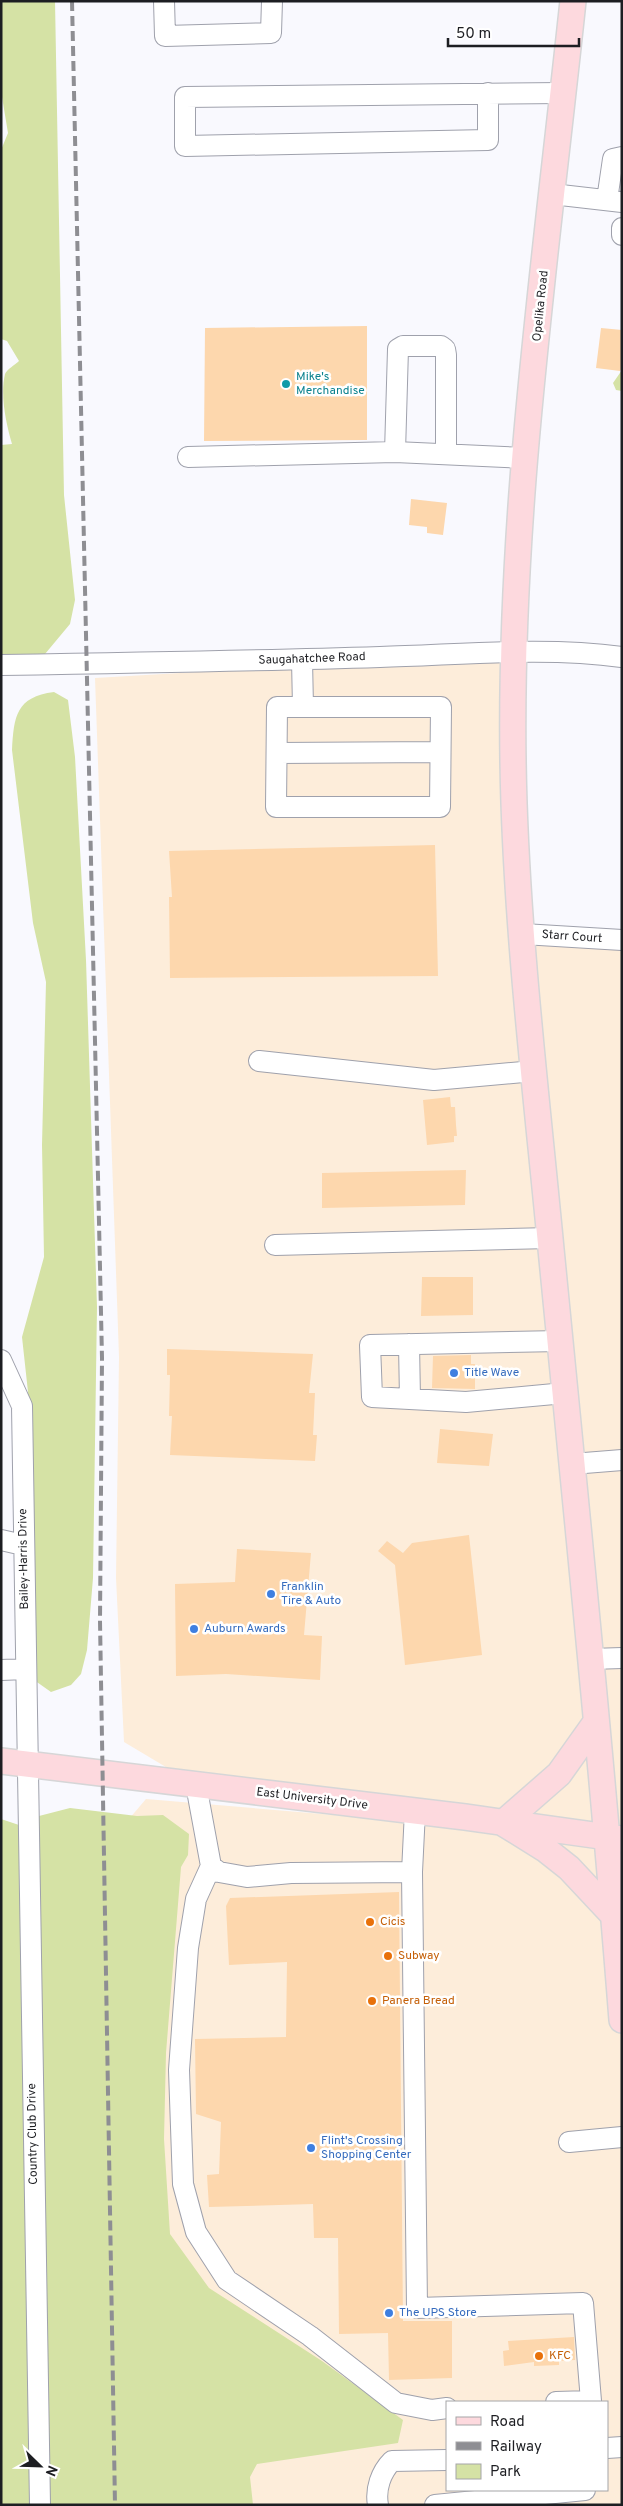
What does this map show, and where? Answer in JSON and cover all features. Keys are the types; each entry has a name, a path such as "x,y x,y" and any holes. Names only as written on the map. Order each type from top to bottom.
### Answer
{"main road":[{"name":"Opelika Road","path":"573,1 520,520 514,654 514,804 522,934 534,1071 596,1722 615,1838"},
{"path":"596,1722 559,1774 503,1823 545,1849 569,1868 614,1916"},
{"name":"East University Drive","path":"1,1761 415,1811 615,1838"},
{"path":"615,1838 614,1916 620,1963 622,2020"}],"street":[{"path":"164,1 165,36 271,33 272,1"},
{"path":"488,93 488,140 185,146 185,97 488,93 563,93"},
{"path":"552,194 614,201 614,159 622,157"},
{"path":"622,228 622,235"},
{"path":"395,452 396,354 398,349 403,346 441,346 445,349 446,453"},
{"path":"188,457 395,452 525,458"},
{"name":"Saugahatchee Road","path":"1,665 150,664 514,654 592,653 622,657"},
{"path":"302,660 303,707"},
{"path":"277,707 303,707 440,707 440,807 276,807 277,707"},
{"path":"277,753 440,752"},
{"name":"Starr Court","path":"522,934 622,940"},
{"path":"259,1061 434,1080 534,1071"},
{"path":"275,1245 550,1238"},
{"path":"560,1341 370,1345 372,1397 466,1402 565,1394"},
{"path":"409,1344 410,1399"},
{"name":"Bailey-Harris Drive","path":"1,1360 22,1406 28,1763"},
{"path":"572,1464 622,1460"},
{"path":"1,1540 24,1545"},
{"path":"591,1659 622,1658"},
{"path":"1,1670 26,1669"},
{"name":"Country Club Drive","path":"28,1763 40,2505"},
{"path":"196,1785 211,1866 196,1899 188,1948 179,2070 183,2184 196,2232 227,2280 310,2336 396,2403 432,2410 446,2408"},
{"path":"415,1811 412,1872 417,2308 583,2303 591,2400 574,2401"},
{"path":"211,1866 219,1872 247,1877 307,1873 412,1872"},
{"path":"569,2142 622,2137"},
{"path":"608,2448 622,2447"},
{"path":"378,2505 376,2496 381,2478 386,2468 392,2462 446,2460"},
{"path":"435,2505 575,2491"},
{"path":"585,2491 587,2505"}],"shaded area":[{"path":"514,653 523,933 622,940 622,2505 135,2505 123,1826 146,1799 595,1837 196,1785 124,1742 116,1578 119,1357 95,678"}],"green space":[{"path":"1,1 55,1 64,495 75,600 70,624 45,654 25,659 1,658 1,445 12,444 4,409 3,391 6,372 19,361 7,341 1,339 1,150 8,133 1,91"},
{"path":"622,370 622,391 616,390 613,383"},
{"path":"54,692 68,700 75,757 86,960 97,1307 93,1578 87,1650 81,1674 71,1685 51,1692 34,1680 28,1392 22,1337 44,1257 42,1145 46,982 33,923 12,750 14,727 20,710 32,698"},
{"path":"70,1808 137,1816 163,1815 189,1834 188,1855 181,1867 166,2053 164,2139 170,2234 209,2288 322,2361 403,2420 398,2443 257,2464 250,2477 253,2505 1,2505 1,1819 37,1831 39,1816"}],"building":[{"name":"Mike's Merchandise","path":"367,326 367,440 204,441 205,328"},
{"path":"601,328 622,330 622,368 620,371 596,368"},
{"path":"411,499 447,503 443,535 427,533 427,527 409,525"},
{"path":"435,845 438,976 170,978 169,897 172,897 169,851"},
{"path":"450,1097 451,1107 455,1107 457,1136 454,1136 454,1142 427,1145 423,1100"},
{"path":"466,1170 465,1205 322,1208 322,1173"},
{"path":"422,1277 473,1277 473,1315 421,1316"},
{"path":"167,1349 313,1354 309,1393 315,1393 313,1435 317,1435 315,1461 170,1455 172,1416 169,1416 170,1375 167,1375"},
{"name":"Title Wave","path":"471,1355 471,1364 475,1364 475,1389 432,1388 433,1356"},
{"path":"440,1429 493,1434 489,1466 437,1463"},
{"path":"469,1535 482,1655 405,1665 395,1565 378,1551 387,1541 403,1553 412,1543"},
{"name":"Franklin Tire & Auto","path":"237,1549 311,1553 304,1635 322,1636 320,1680 226,1674 176,1676 175,1584 235,1582"},
{"name":"Flint's Crossing Shopping Center","path":"399,1892 403,2321 452,2321 452,2378 389,2380 388,2333 339,2334 338,2238 314,2238 313,2204 209,2207 207,2175 219,2174 221,2122 196,2114 195,2039 286,2037 287,1962 229,1965 226,1906 230,1898"},
{"name":"KFC","path":"574,2337 575,2360 559,2361 559,2365 534,2366 534,2362 504,2366 503,2351 509,2350 508,2341"}],"railway":[{"path":"72,1 102,1358 100,1621 115,2505"}],"place":[{"name":"Mike's Merchandise","path":"286,384"},
{"name":"Title Wave","path":"454,1373"},
{"name":"Franklin Tire & Auto","path":"271,1594"},
{"name":"Auburn Awards","path":"194,1629"},
{"name":"Cicis","path":"370,1922"},
{"name":"Subway","path":"388,1956"},
{"name":"Panera Bread","path":"372,2001"},
{"name":"Flint's Crossing Shopping Center","path":"311,2148"},
{"name":"The UPS Store","path":"389,2313"},
{"name":"KFC","path":"539,2356"}]}
